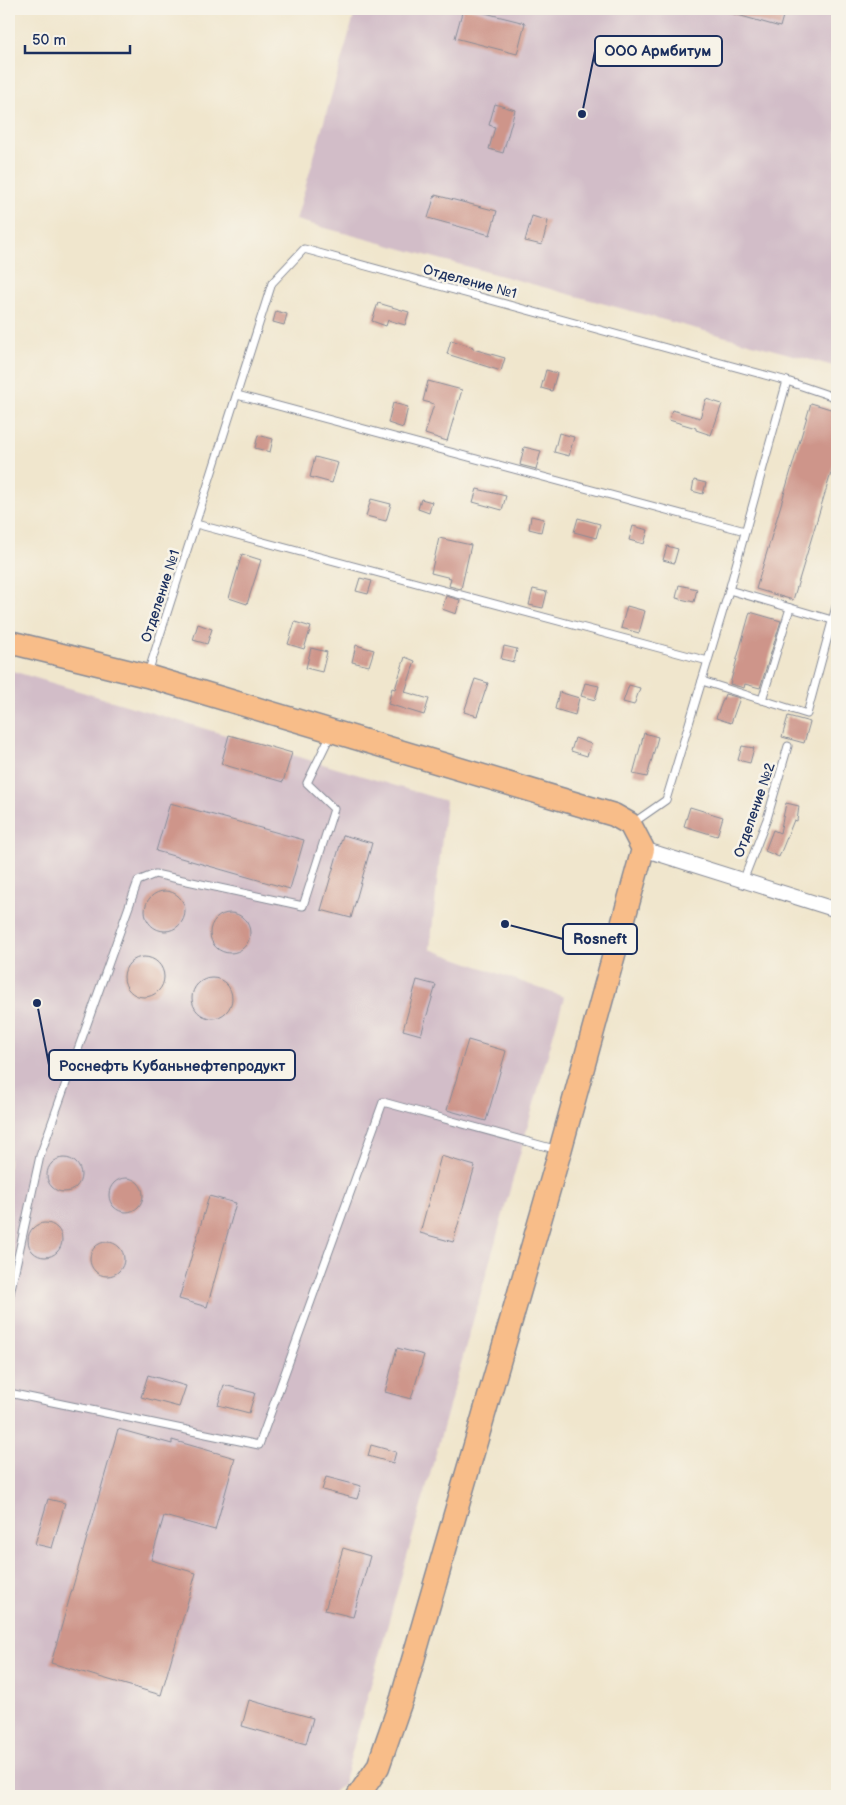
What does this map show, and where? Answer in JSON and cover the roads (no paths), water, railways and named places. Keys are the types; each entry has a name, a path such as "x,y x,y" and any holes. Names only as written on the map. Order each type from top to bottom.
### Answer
{"main road":[{"path":"9,642 147,676 614,815 630,824 643,849 560,1151 402,1698 378,1767 358,1796"}],"street":[{"path":"643,849 837,910"}],"lane":[{"name":"Отделение №1","path":"147,676 272,283 304,249 787,381"},
{"path":"630,824 666,800 729,590 787,381 837,398"},
{"path":"237,395 745,531"},
{"path":"196,524 708,661"},
{"path":"729,590 835,622"},
{"path":"702,682 807,714 835,622 837,602"},
{"path":"762,700 790,608"},
{"path":"9,1298 40,1156 138,881 155,874 303,906 334,810 307,783 333,731"},
{"name":"Отделение №2","path":"742,881 767,819 788,746"},
{"path":"9,1393 259,1445 383,1102 560,1151"}],"place":[{"name":"ООО Армбитум","path":"582,114"},
{"name":"Rosneft","path":"505,924"},
{"name":"Роснефть Кубаньнефтепродукт","path":"37,1003"}]}
